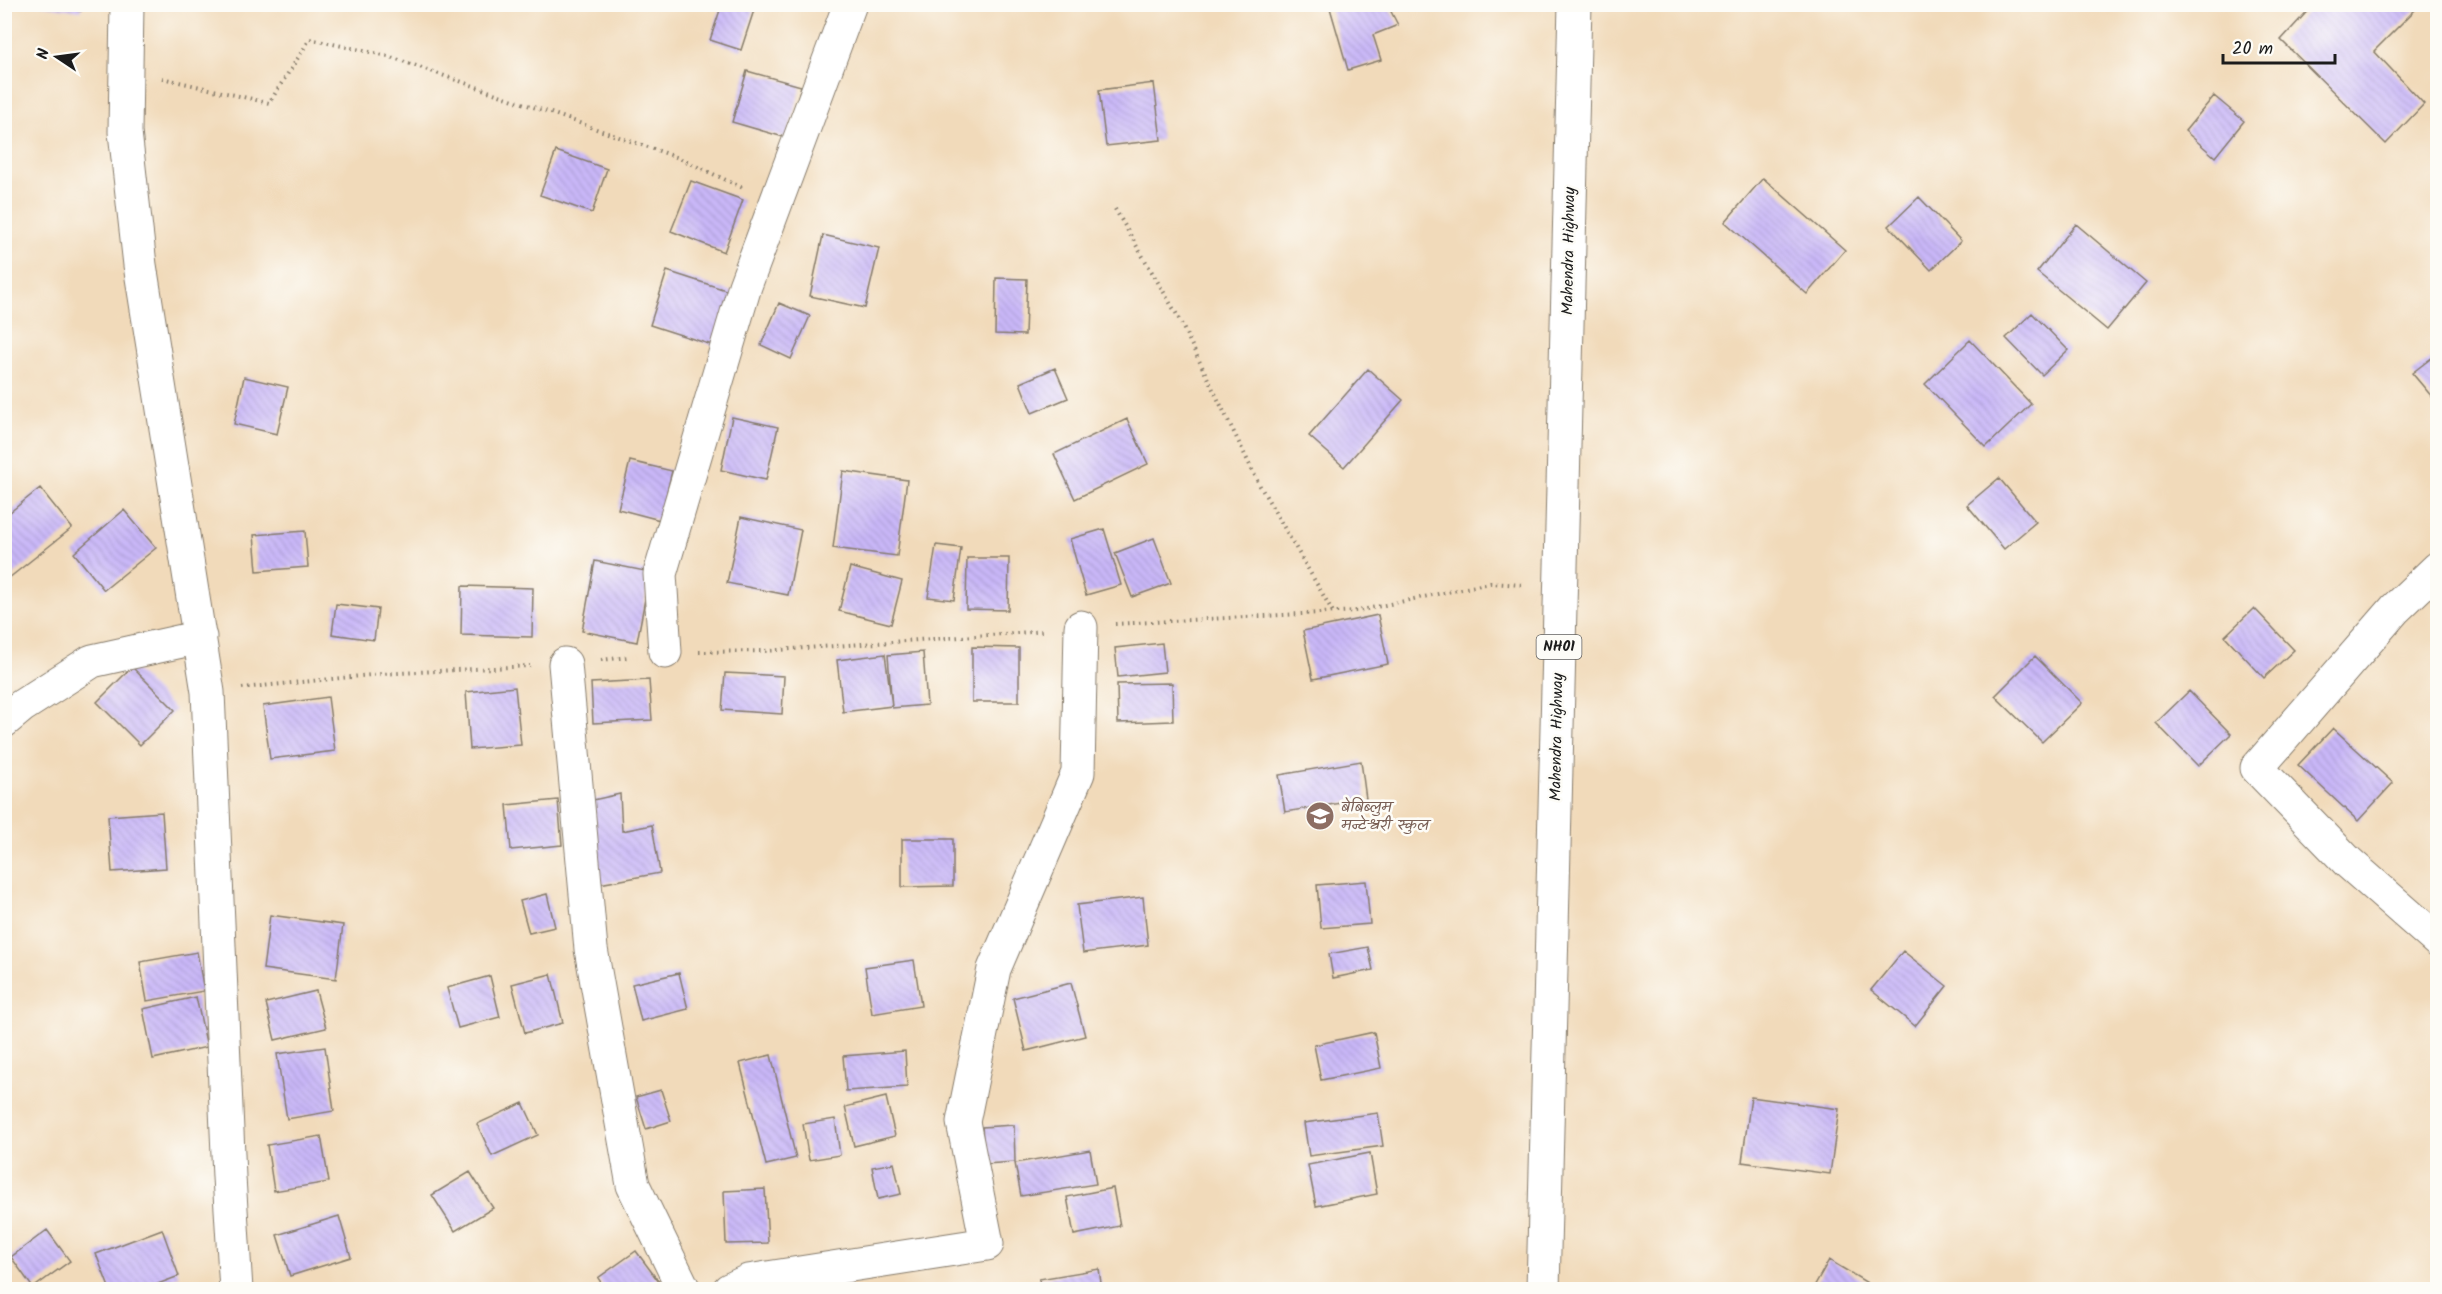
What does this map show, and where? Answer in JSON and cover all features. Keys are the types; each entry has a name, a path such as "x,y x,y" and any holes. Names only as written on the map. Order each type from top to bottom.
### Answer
{"main road":[{"path":"127,4 125,132 140,265 208,692 236,1290"},
{"path":"665,652 660,574 745,286 850,4"},
{"name":"Mahendra Highway","path":"1543,1290 1575,4"},
{"path":"2438,568 2395,609 2257,768 2348,862 2438,941"},
{"path":"729,1290 748,1281 987,1244 963,1122 994,969 1078,773 1081,627"},
{"path":"4,722 22,706 92,661 200,638"},
{"path":"565,664 591,949 633,1185 684,1290"}],"path":[{"path":"126,70 269,103 310,39 388,56 679,158 776,204"},
{"path":"1114,209 1176,313 1260,486 1333,612"},
{"path":"208,692 381,674 565,664 665,652 764,651 989,637 1151,620 1357,611 1490,582 1560,587"}],"building":[{"path":"34,4 82,4 81,11"},
{"path":"722,4 756,4 741,50 710,40"},
{"path":"1338,4 1387,4 1398,25 1373,35 1381,60 1348,70 1330,8"},
{"path":"2314,4 2421,4 2374,51 2424,104 2386,144 2281,40"},
{"path":"747,71 801,86 787,138 732,122"},
{"path":"1154,83 1161,140 1106,146 1099,90"},
{"path":"2214,96 2244,121 2215,157 2185,131"},
{"path":"556,151 607,169 592,213 540,195"},
{"path":"1763,178 1845,250 1807,294 1725,222"},
{"path":"691,181 743,200 724,252 671,231"},
{"path":"1919,197 1961,241 1931,270 1889,226"},
{"path":"2076,224 2146,283 2107,330 2037,272"},
{"path":"823,235 879,248 865,308 810,296"},
{"path":"667,271 735,293 718,347 650,325"},
{"path":"996,278 1027,279 1025,335 995,334"},
{"path":"779,303 810,316 791,359 761,345"},
{"path":"2032,313 2068,350 2042,375 2006,338"},
{"path":"1970,340 2031,404 1986,447 1925,384"},
{"path":"2438,353 2438,404 2412,373"},
{"path":"1055,368 1068,398 1032,413 1020,383"},
{"path":"1368,369 1403,400 1344,467 1309,436"},
{"path":"244,377 288,387 277,434 234,424"},
{"path":"732,417 778,427 766,480 721,470"},
{"path":"1127,419 1148,464 1075,499 1054,454"},
{"path":"630,461 672,471 660,520 618,509"},
{"path":"843,471 907,480 897,556 833,548"},
{"path":"1999,478 2036,522 2004,549 1967,505"},
{"path":"40,488 72,528 4,582 4,517"},
{"path":"124,510 156,548 104,590 74,553"},
{"path":"741,517 801,530 788,595 727,583"},
{"path":"1104,529 1121,585 1086,595 1070,539"},
{"path":"305,531 308,567 257,571 254,535"},
{"path":"1154,538 1171,583 1132,597 1115,553"},
{"path":"936,545 961,548 954,600 928,597"},
{"path":"967,558 1009,558 1008,610 966,609"},
{"path":"595,561 650,572 637,642 582,631"},
{"path":"850,567 902,581 891,624 839,611"},
{"path":"462,586 533,588 532,637 461,635"},
{"path":"336,604 378,609 374,640 332,634"},
{"path":"2254,608 2294,650 2264,678 2225,636"},
{"path":"1378,615 1388,664 1313,679 1303,631"},
{"path":"1162,643 1165,672 1118,677 1115,648"},
{"path":"972,647 1019,648 1019,702 972,702"},
{"path":"923,652 927,705 892,708 888,655"},
{"path":"885,654 892,706 843,712 837,660"},
{"path":"2035,656 2082,703 2042,742 1995,696"},
{"path":"132,667 175,710 140,745 97,702"},
{"path":"725,673 784,676 782,714 722,710"},
{"path":"649,680 652,720 593,723 591,683"},
{"path":"1172,683 1173,721 1118,723 1117,684"},
{"path":"515,687 521,745 470,749 466,692"},
{"path":"2189,691 2231,734 2198,766 2156,723"},
{"path":"328,697 335,751 270,759 263,706"},
{"path":"2333,728 2393,783 2358,821 2298,765"},
{"path":"1361,761 1366,799 1285,812 1279,775"},
{"path":"620,794 622,831 652,825 660,873 599,884 593,800"},
{"path":"558,800 562,845 511,850 507,805"},
{"path":"162,812 166,868 112,872 108,816"},
{"path":"902,839 953,839 953,886 902,887"},
{"path":"1366,881 1370,924 1321,928 1317,885"},
{"path":"547,894 555,927 529,933 520,901"},
{"path":"1143,897 1148,945 1083,953 1077,905"},
{"path":"270,915 343,925 336,979 263,969"},
{"path":"1368,947 1373,970 1333,978 1329,954"},
{"path":"1903,951 1947,986 1915,1026 1871,990"},
{"path":"197,952 204,991 147,1001 140,962"},
{"path":"914,960 921,1006 872,1014 865,967"},
{"path":"679,973 688,1009 641,1021 632,984"},
{"path":"551,974 563,1023 525,1033 512,984"},
{"path":"490,976 500,1017 458,1028 447,988"},
{"path":"1071,983 1085,1036 1026,1051 1013,998"},
{"path":"316,991 326,1028 275,1040 266,1003"},
{"path":"196,997 207,1047 153,1059 143,1009"},
{"path":"1374,1032 1381,1068 1321,1080 1314,1045"},
{"path":"325,1047 334,1111 287,1119 277,1054"},
{"path":"905,1051 907,1087 846,1091 843,1056"},
{"path":"771,1055 796,1158 766,1165 740,1063"},
{"path":"661,1090 671,1121 646,1129 636,1097"},
{"path":"886,1097 895,1136 854,1146 845,1107"},
{"path":"1751,1097 1839,1109 1830,1174 1742,1162"},
{"path":"523,1103 538,1135 492,1156 477,1124"},
{"path":"1378,1113 1383,1146 1309,1156 1304,1123"},
{"path":"835,1119 840,1155 809,1160 803,1124"},
{"path":"1014,1125 1015,1162 985,1164 982,1127"},
{"path":"321,1136 329,1182 274,1191 267,1145"},
{"path":"1090,1150 1096,1184 1021,1196 1015,1163"},
{"path":"1370,1153 1377,1194 1316,1206 1308,1165"},
{"path":"894,1163 901,1194 878,1199 872,1167"},
{"path":"470,1172 493,1208 455,1231 432,1195"},
{"path":"1113,1188 1120,1226 1074,1235 1067,1197"},
{"path":"765,1189 768,1243 726,1244 724,1191"},
{"path":"339,1216 351,1257 290,1276 277,1235"},
{"path":"162,1229 179,1276 142,1290 110,1290 96,1254"},
{"path":"47,1230 70,1261 33,1288 11,1257"},
{"path":"636,1251 662,1286 658,1290 606,1290 598,1278"},
{"path":"1829,1260 1879,1290 1812,1290"},
{"path":"1099,1269 1102,1290 1041,1290 1039,1279"}],"place":[{"name":"बेबिब्लुम मन्टेश्वरी स्कुल","path":"1320,816"}]}
